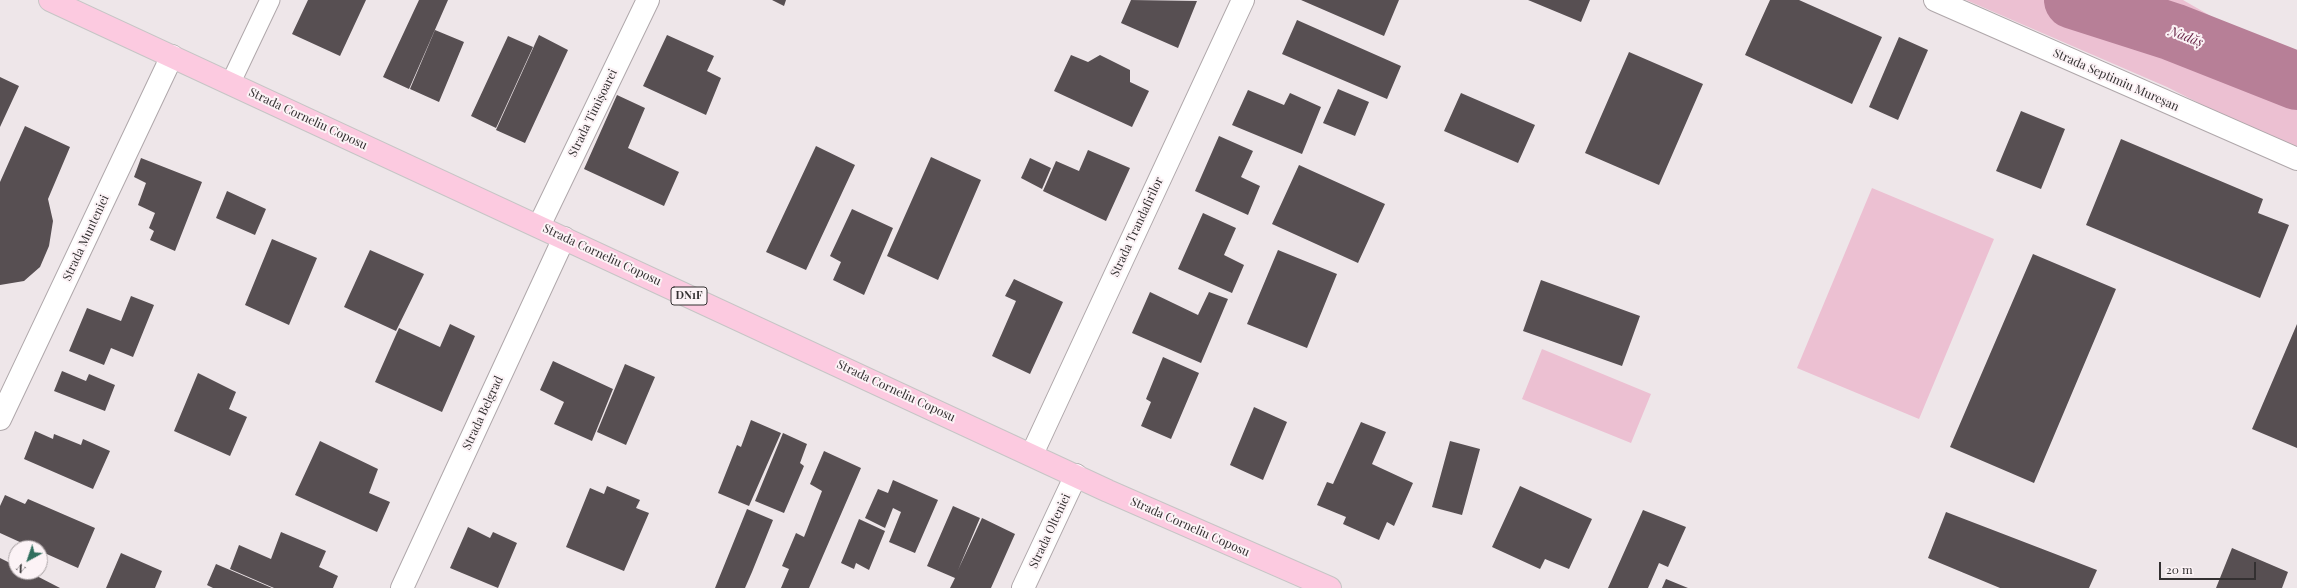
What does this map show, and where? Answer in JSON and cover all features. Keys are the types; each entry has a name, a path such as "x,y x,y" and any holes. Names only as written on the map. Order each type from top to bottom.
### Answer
{"main road":[{"name":"Strada Corneliu Coposu","path":"50,0 231,82 1076,475 1330,588"}],"street":[{"name":"Strada Timișoarei","path":"539,226 648,0"},
{"name":"Strada Trandafirilor","path":"1032,454 1243,0"},
{"name":"Strada Septimiu Mureșan","path":"1935,0 2297,160"},
{"name":"Strada Munteniei","path":"0,420 172,56"},
{"name":"Strada Belgrad","path":"402,588 564,238"},
{"name":"Strada Olteniei","path":"1023,588 1076,475"}],"lane":[{"path":"231,82 270,0"}],"shaded area":[{"path":"1966,0 2183,0 2249,38 2297,61 2297,147 2246,127 2167,87"},
{"path":"1872,188 1994,239 1919,419 1797,368"},
{"path":"1542,349 1651,394 1631,443 1522,399"}],"building":[{"path":"308,0 366,0 340,56 292,34"},
{"path":"419,0 448,0 409,89 383,77"},
{"path":"772,0 786,0 784,6"},
{"path":"1131,0 1197,1 1178,48 1121,23"},
{"path":"1301,0 1399,0 1384,36"},
{"path":"1528,0 1590,0 1581,22"},
{"path":"1770,0 1799,0 1882,37 1852,104 1745,55"},
{"path":"1297,20 1401,66 1387,99 1282,54"},
{"path":"435,30 464,42 439,102 410,89"},
{"path":"539,35 568,50 525,143 496,130"},
{"path":"667,35 714,56 707,71 721,78 706,115 643,86"},
{"path":"508,36 533,47 496,128 471,116"},
{"path":"1899,37 1928,50 1898,120 1869,107"},
{"path":"1629,52 1703,84 1659,185 1585,153"},
{"path":"1071,55 1088,62 1100,55 1130,70 1130,82 1149,91 1132,127 1054,91"},
{"path":"0,77 19,86 0,127"},
{"path":"1338,89 1369,102 1355,136 1323,123"},
{"path":"1248,90 1284,105 1290,93 1321,107 1302,154 1232,125"},
{"path":"1461,93 1535,125 1518,163 1444,131"},
{"path":"617,95 645,108 628,148 679,172 664,206 584,169"},
{"path":"2021,111 2065,129 2041,189 1996,171"},
{"path":"25,126 70,147 48,199 53,221 49,246 40,267 24,281 0,285 0,182"},
{"path":"1219,136 1253,151 1241,177 1260,186 1248,215 1195,191"},
{"path":"2121,139 2263,199 2258,213 2289,225 2260,298 2086,225"},
{"path":"816,146 855,165 806,270 766,252"},
{"path":"1088,150 1130,168 1106,221 1043,191 1056,161 1079,171"},
{"path":"931,157 981,180 938,280 887,256"},
{"path":"141,158 202,182 175,251 150,240 154,231 149,228 155,213 138,205 146,183 134,177"},
{"path":"1030,158 1051,168 1042,189 1021,178"},
{"path":"1299,165 1385,204 1358,263 1272,224"},
{"path":"227,191 266,209 255,235 216,218"},
{"path":"852,209 893,228 864,295 833,280 841,262 830,256"},
{"path":"1203,213 1236,228 1224,255 1244,265 1232,293 1178,269"},
{"path":"272,239 317,258 289,325 245,305"},
{"path":"370,250 424,274 396,331 344,307"},
{"path":"1278,250 1337,274 1307,348 1247,324"},
{"path":"2033,254 2116,289 2034,483 1950,447"},
{"path":"1014,279 1063,302 1030,374 992,356 1016,301 1005,296"},
{"path":"1541,280 1640,316 1622,366 1523,331"},
{"path":"1150,292 1198,315 1209,292 1228,299 1201,363 1132,333"},
{"path":"131,296 154,305 133,357 111,348 104,365 69,351 87,308 121,321"},
{"path":"450,324 475,336 442,412 375,382 399,328 440,347"},
{"path":"2297,324 2297,448 2252,429"},
{"path":"1163,357 1199,373 1171,439 1141,426 1151,402 1146,399"},
{"path":"553,361 613,389 592,441 554,424 564,402 540,390"},
{"path":"625,364 655,377 626,445 597,432"},
{"path":"62,371 86,381 89,374 115,385 105,411 54,391"},
{"path":"198,373 236,392 229,409 247,417 230,456 174,431"},
{"path":"1254,407 1287,422 1263,480 1230,465"},
{"path":"751,420 781,433 749,506 718,493 737,445 741,447"},
{"path":"1361,422 1386,432 1372,464 1413,483 1394,526 1387,522 1379,540 1343,524 1346,517 1317,505 1327,482 1333,484"},
{"path":"35,431 53,439 54,434 81,445 83,439 110,451 93,489 24,459"},
{"path":"783,433 807,444 800,463 804,466 784,513 755,501"},
{"path":"320,441 378,469 369,493 390,502 377,532 295,495"},
{"path":"1450,441 1480,449 1462,515 1432,507"},
{"path":"824,451 861,468 809,588 781,588 789,569 782,566 796,533 804,537 822,491 810,484"},
{"path":"893,480 938,500 915,553 889,542 901,512 893,508 885,528 865,518 878,489 888,493"},
{"path":"607,486 640,500 636,508 649,513 624,571 566,547 590,488 604,494"},
{"path":"1520,486 1592,519 1569,569 1545,559 1540,569 1492,547"},
{"path":"5,495 25,504 28,499 95,528 78,568 48,555 48,540 15,540 0,533 0,506"},
{"path":"953,506 980,518 958,570 982,518 1015,534 991,588 950,588 955,578 927,566"},
{"path":"747,509 773,520 752,572 745,588 715,588"},
{"path":"1643,510 1686,527 1668,567 1659,563 1648,588 1608,588"},
{"path":"1946,512 2097,570 2089,588 2000,588 1928,558"},
{"path":"859,519 885,531 869,570 856,563 854,569 841,563"},
{"path":"468,527 490,538 493,532 517,543 498,588 450,568"},
{"path":"281,532 326,551 319,567 338,576 333,588 274,588 230,569 239,545 271,559"},
{"path":"2232,548 2288,572 2282,588 2216,588"},
{"path":"121,553 162,571 155,588 106,588"},
{"path":"0,558 8,562 8,580 44,580 60,588 0,588"},
{"path":"216,564 272,588 213,588 207,585"},
{"path":"1666,579 1688,588 1662,588"}],"waterway":[{"name":"Nadăș","path":"2073,0 2173,32 2297,81"}]}
